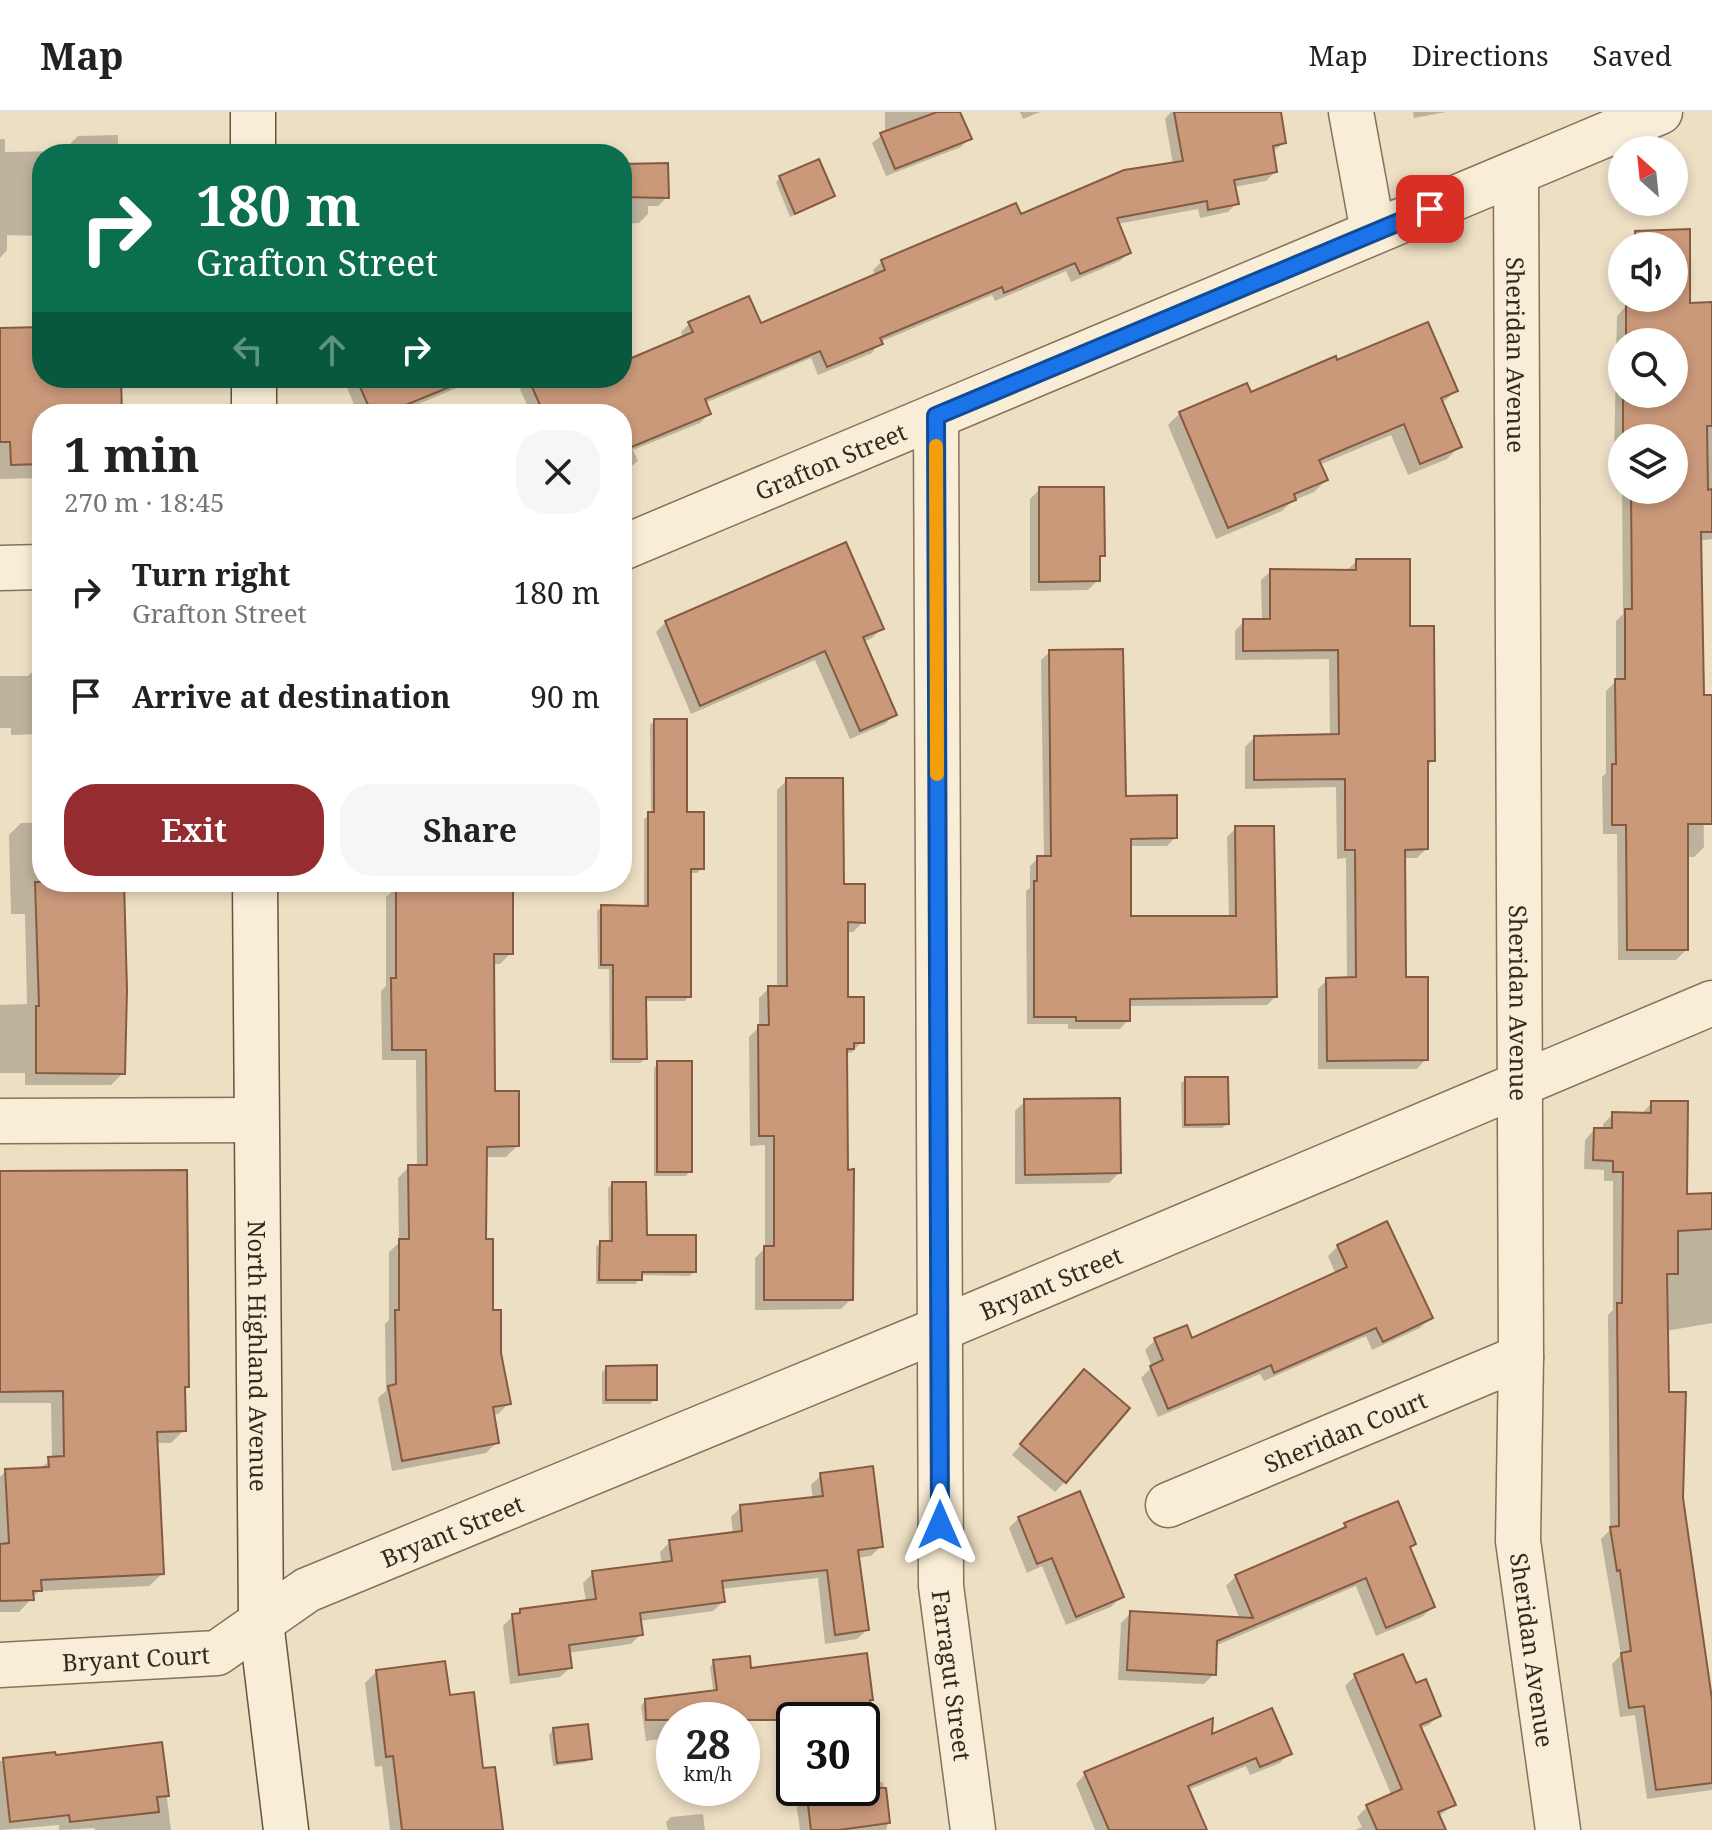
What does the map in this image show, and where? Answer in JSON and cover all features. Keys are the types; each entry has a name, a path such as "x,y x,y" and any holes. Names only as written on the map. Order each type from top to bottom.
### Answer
{"street":[{"path":"253,112 253,144"},
{"path":"1351,112 1373,232"},
{"name":"Grafton Street","path":"632,544 1660,112"},
{"name":"Sheridan Avenue","path":"1516,173 1521,1357 1518,1541 1558,1830"},
{"name":"Farragut Street","path":"936,416 941,1586 973,1830"},
{"path":"0,568 32,567"},
{"name":"North Highland Avenue","path":"255,892 261,1622 286,1830"},
{"name":"Bryant Street","path":"261,1622 307,1590 940,1329 1712,1003"},
{"path":"0,1121 256,1120"},
{"name":"Sheridan Court","path":"1168,1505 1521,1357"},
{"name":"Bryant Court","path":"0,1665 217,1653 261,1622"}],"building":[{"path":"937,112 960,112 972,139 895,169 880,133"},
{"path":"1174,112 1281,112 1286,143 1273,146 1277,172 1234,180 1239,204 1208,210 1207,201 1117,218 1131,253 1080,274 1075,263 1004,293 1002,287 880,338 883,344 827,367 820,351 705,399 711,414 632,447 632,404 540,404 532,388 632,388 632,358 693,332 688,322 749,296 761,323 885,270 881,260 1016,203 1021,214 1124,170 1183,161"},
{"path":"819,159 835,196 795,214 779,176"},
{"path":"668,163 669,198 632,197 632,164"},
{"path":"1690,229 1690,303 1712,302 1712,426 1707,426 1712,532 1701,532 1704,695 1712,695 1712,824 1688,824 1688,950 1627,950 1626,825 1612,825 1612,764 1616,764 1615,679 1625,679 1625,609 1632,609 1631,504 1688,504 1688,424 1623,424 1623,408 1688,408 1688,328 1626,328 1626,312 1688,312 1688,232 1635,231"},
{"path":"1428,322 1458,391 1441,398 1462,447 1420,464 1404,424 1319,460 1328,480 1294,494 1296,500 1228,528 1179,412 1247,383 1251,392"},
{"path":"32,327 32,388 121,388 122,404 32,404 32,464 11,465 10,442 0,442 0,328"},
{"path":"360,388 447,388 408,404 368,404"},
{"path":"1039,487 1104,487 1105,556 1100,556 1100,581 1039,582"},
{"path":"846,542 884,629 863,637 897,715 860,731 825,651 700,706 665,621"},
{"path":"1356,559 1410,559 1410,626 1434,626 1435,761 1428,761 1428,849 1405,850 1406,977 1428,977 1428,1060 1327,1061 1326,978 1356,977 1355,850 1345,850 1345,779 1254,780 1254,736 1339,734 1338,650 1243,651 1243,619 1270,619 1270,569 1356,570"},
{"path":"1123,649 1126,796 1177,795 1177,838 1131,839 1131,916 1236,916 1235,826 1274,826 1277,997 1130,999 1130,1021 1034,1017 1034,881 1037,881 1037,856 1051,856 1049,650"},
{"path":"654,719 687,719 687,812 704,812 704,869 691,869 691,997 646,997 647,1059 613,1059 613,965 601,965 601,905 648,906 648,812 654,812"},
{"path":"786,778 843,778 844,884 865,884 865,923 848,922 848,997 864,997 864,1043 854,1043 854,1049 847,1049 848,1170 854,1169 853,1300 764,1300 764,1246 774,1246 774,1136 759,1136 758,1025 769,1025 768,986 787,986"},
{"path":"35,892 124,892 125,1074 36,1073 36,1006 39,1006"},
{"path":"396,892 513,892 513,954 494,954 495,1091 519,1091 519,1146 487,1147 486,1239 493,1239 493,1310 501,1310 501,1353 511,1404 493,1407 499,1443 402,1461 388,1386 396,1384 395,1310 399,1310 399,1239 409,1239 408,1165 427,1165 426,1050 392,1050 391,978 396,978"},
{"path":"657,1061 692,1061 692,1172 657,1172"},
{"path":"1185,1077 1228,1077 1229,1124 1185,1125"},
{"path":"1120,1098 1121,1173 1025,1175 1024,1099"},
{"path":"1651,1101 1688,1101 1687,1194 1712,1193 1712,1229 1678,1231 1678,1274 1667,1274 1669,1392 1686,1392 1683,1498 1712,1699 1712,1783 1656,1790 1644,1706 1629,1708 1621,1653 1631,1651 1620,1570 1617,1571 1610,1527 1619,1526 1617,1303 1622,1303 1623,1172 1613,1172 1613,1161 1593,1160 1594,1128 1612,1128 1612,1112 1651,1113"},
{"path":"187,1170 189,1387 185,1387 186,1431 157,1432 164,1574 41,1580 42,1591 33,1591 34,1600 0,1601 0,1544 9,1543 5,1469 49,1467 48,1457 64,1456 63,1391 0,1392 0,1171"},
{"path":"612,1182 646,1182 647,1235 696,1235 696,1272 642,1272 642,1280 599,1280 600,1241 612,1241"},
{"path":"1387,1221 1433,1318 1383,1342 1376,1328 1274,1373 1271,1365 1168,1409 1150,1366 1163,1360 1154,1338 1187,1325 1192,1338 1347,1267 1337,1245"},
{"path":"657,1365 657,1400 606,1400 606,1366"},
{"path":"1084,1369 1130,1408 1066,1483 1020,1444"},
{"path":"873,1466 883,1547 858,1550 869,1630 835,1635 827,1570 722,1581 725,1602 640,1613 643,1635 569,1645 572,1668 519,1675 512,1614 520,1613 520,1609 596,1599 592,1571 672,1561 669,1540 742,1531 740,1505 823,1496 820,1473"},
{"path":"1080,1491 1124,1597 1076,1617 1052,1558 1037,1564 1018,1517"},
{"path":"1398,1501 1416,1544 1410,1547 1435,1607 1386,1628 1366,1578 1217,1641 1216,1675 1127,1670 1130,1611 1253,1618 1235,1575"},
{"path":"867,1653 873,1700 776,1702 776,1720 760,1720 760,1702 656,1702 656,1720 646,1720 645,1699 717,1690 713,1660 750,1656 751,1668"},
{"path":"1403,1654 1416,1683 1426,1679 1441,1716 1420,1725 1456,1805 1438,1812 1446,1830 1377,1830 1366,1805 1402,1789 1354,1674"},
{"path":"445,1661 450,1695 474,1692 483,1768 495,1767 503,1830 402,1830 393,1756 386,1757 376,1670"},
{"path":"1272,1708 1292,1754 1260,1767 1256,1758 1188,1786 1207,1830 1109,1830 1084,1772 1213,1718 1212,1734"},
{"path":"588,1724 592,1759 557,1763 553,1728"},
{"path":"162,1742 169,1796 157,1797 159,1812 70,1822 69,1815 10,1822 3,1758"},
{"path":"880,1788 886,1788 890,1823 839,1830 811,1830 808,1806 880,1806"}],"slow traffic":[{"path":"936,446 937,774"}],"route":[{"path":"940,1525 936,416 1430,209"}]}
